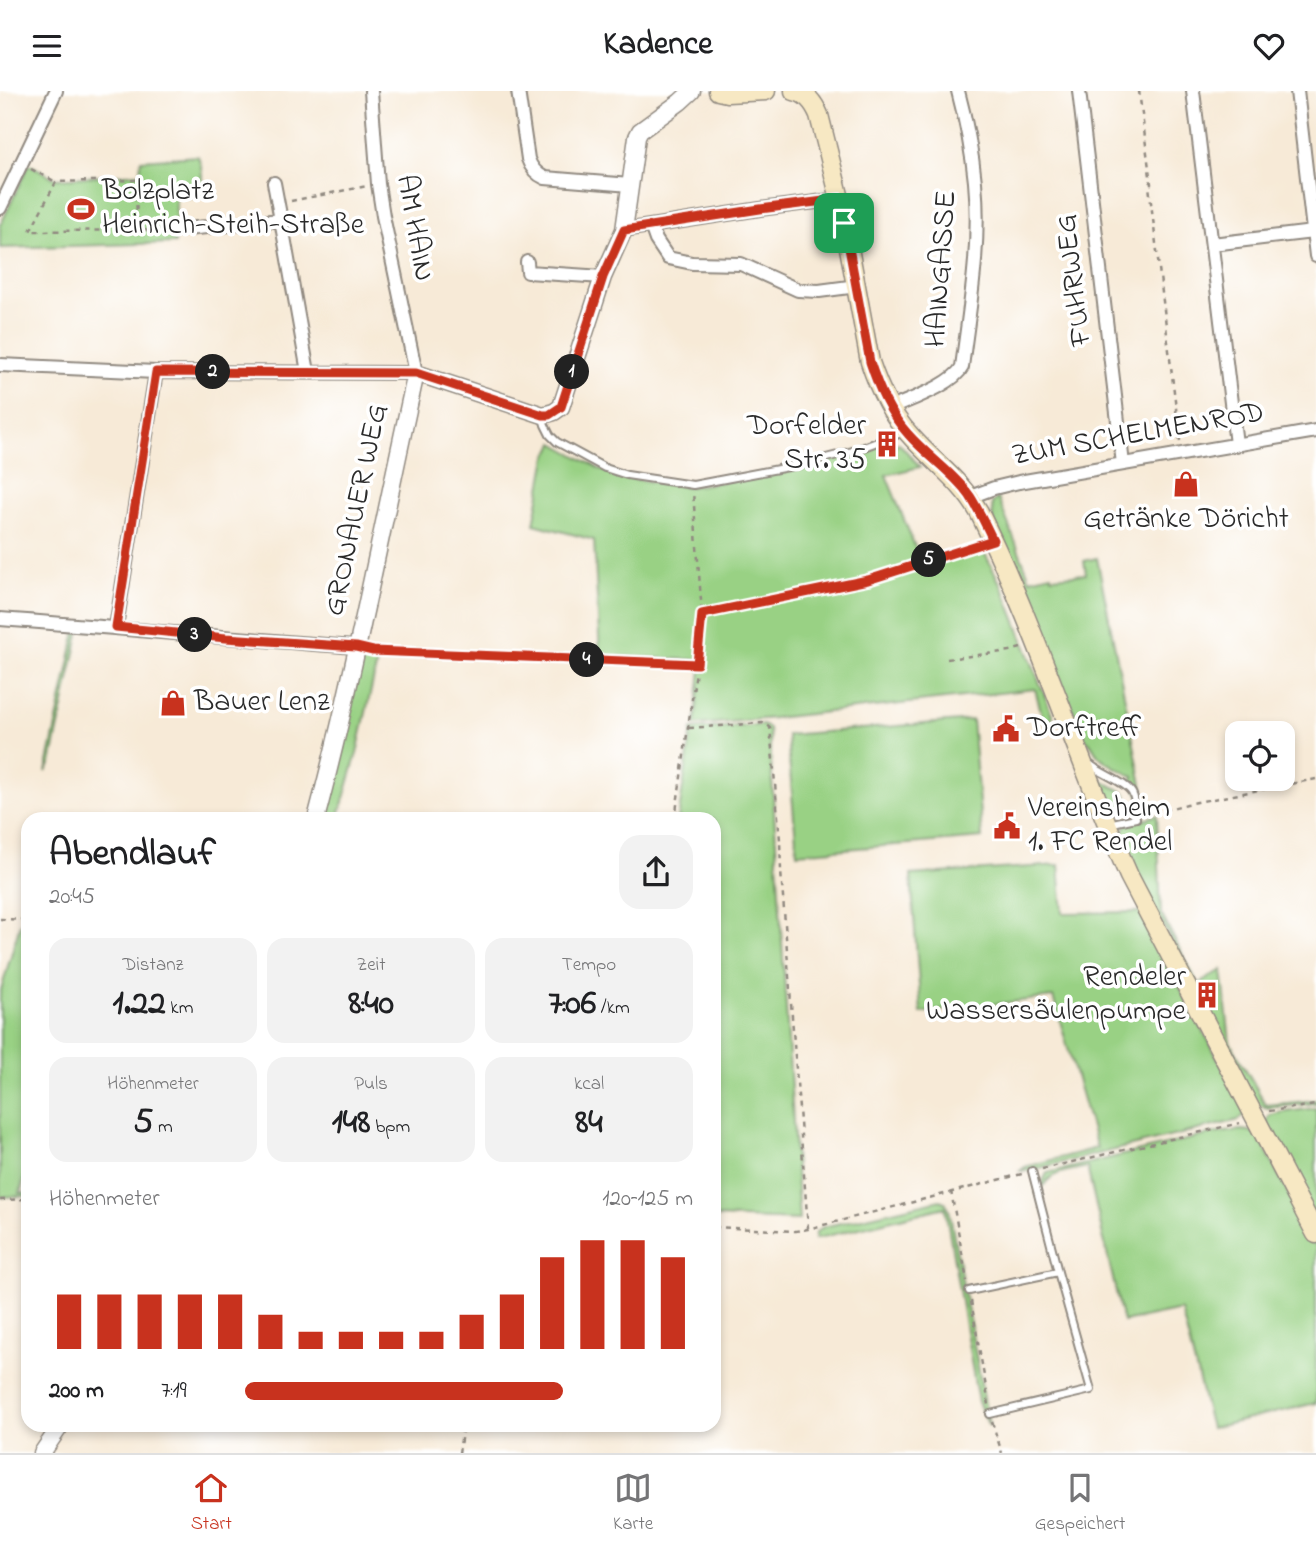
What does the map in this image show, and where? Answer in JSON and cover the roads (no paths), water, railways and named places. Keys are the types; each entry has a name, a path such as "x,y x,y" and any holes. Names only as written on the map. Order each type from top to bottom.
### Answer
{"main road":[{"path":"718,91 765,91"},
{"path":"794,91 807,96 816,107 840,199 870,362 877,383 889,409 906,431 970,497 993,540 1129,876 1316,1234"}],"street":[{"path":"0,208 56,91"},
{"name":"AM HAIN","path":"371,91 383,216 416,373"},
{"path":"518,91 528,159 538,174 545,178 630,185"},
{"path":"543,415 549,415 561,407 603,277 624,230 639,133 692,91"},
{"name":"HAINGASSE","path":"889,409 952,379 959,374 962,366 973,279 976,219 971,150 958,91"},
{"name":"FUHRWEG","path":"1079,91 1124,464"},
{"path":"1193,91 1236,444"},
{"path":"1297,91 1316,256"},
{"path":"274,183 308,372"},
{"path":"624,230 840,199"},
{"path":"175,230 281,220"},
{"path":"651,226 656,240 668,258 692,263 741,264 798,290 819,291 857,286"},
{"path":"1212,244 1313,232"},
{"path":"527,262 528,272 603,277"},
{"path":"0,365 156,372 416,373"},
{"path":"116,627 156,372"},
{"name":"GRONAUER WEG","path":"318,812 416,373 543,415"},
{"name":"ZUM SCHELMENROD","path":"970,497 1019,482 1316,431"},
{"path":"0,619 356,647"},
{"path":"43,1453 56,1432"}],"lane":[{"path":"543,415 550,435 557,442 605,468 627,475 693,485 799,465 853,451 906,431"},
{"path":"1079,753 1093,768 1134,795 1136,818 1106,824"},
{"path":"990,1414 1091,1390 1032,1171"},
{"path":"969,1291 1058,1272"}],"place":[{"name":"Bolzplatz Heinrich-Steih-Straße","path":"81,209"},
{"name":"Dorfelder Str. 35","path":"887,444"},
{"name":"Getränke Döricht","path":"1186,484"},
{"name":"Bauer Lenz","path":"173,703"},
{"name":"Dorftreff","path":"1006,729"},
{"name":"Vereinsheim 1. FC Rendel","path":"1007,826"},
{"name":"Rendeler Wassersäulenpumpe","path":"1207,995"}]}
